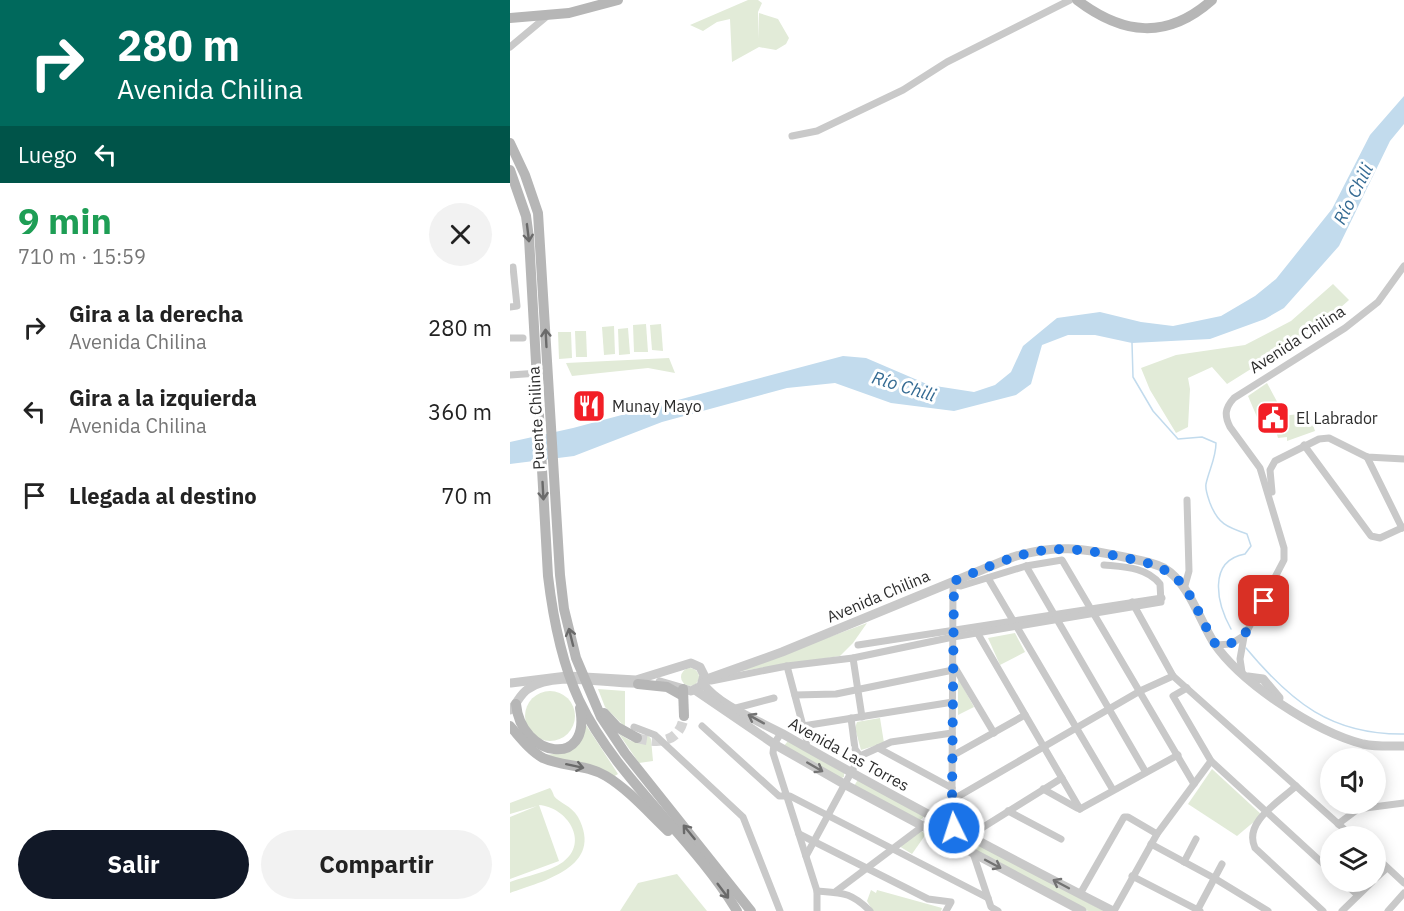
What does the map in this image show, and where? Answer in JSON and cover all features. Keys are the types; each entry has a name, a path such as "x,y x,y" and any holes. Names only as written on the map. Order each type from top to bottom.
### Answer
{"main road":[{"path":"515,19 546,16 618,0"},
{"path":"1077,0 1105,18 1146,29 1183,21 1212,0"},
{"name":"Puente Chilina","path":"510,143 525,175 538,213 564,609 576,658 590,696"},
{"name":"Puente Chilina","path":"512,173 526,216 529,238 550,588 558,635 578,696"},
{"path":"638,684 682,690 684,716"},
{"path":"514,705 521,726 532,739 541,747 559,750 573,743 581,733 583,723 578,696"},
{"path":"578,696 616,758 708,871 737,911"},
{"path":"590,696 617,726 637,738"},
{"path":"590,696 625,753 751,911"},
{"path":"510,726 533,752 543,758 588,768 606,776 627,791 708,871"}],"street":[{"path":"792,136 817,130 903,90 947,62 1070,0"},
{"path":"510,47 546,16"},
{"path":"515,19 530,30"},
{"name":"Avenida Chilina","path":"1245,674 1240,653 1245,634 1284,560 1284,548 1260,468 1226,420 1227,405 1234,398 1353,322 1378,302 1404,266"},
{"path":"510,307 517,306 513,267"},
{"path":"510,338 523,338"},
{"path":"510,375 542,372"},
{"path":"1273,506 1270,470 1275,461 1304,445 1329,438 1367,457 1404,459"},
{"path":"1304,445 1371,536 1380,538 1403,527 1367,457"},
{"path":"1184,589 1189,571 1187,500"},
{"name":"Avenida Chilina","path":"704,681 1035,550 1064,547 1089,549 1150,563 1164,569 1184,589 1216,645 1245,674 1283,705 1347,739 1377,747 1404,747"},
{"path":"835,892 923,826 947,812 952,800 953,583 961,586 1026,566 1062,560 1194,784"},
{"path":"858,645 953,634 1134,605 1159,604 1162,597 1160,585 1148,574 1136,569 1104,564"},
{"path":"1026,566 1146,771"},
{"path":"988,578 1113,790"},
{"path":"1134,605 1173,676 1340,826"},
{"path":"683,665 677,675 682,690 695,690 704,681 787,666 853,658 953,634 978,634 1016,624"},
{"path":"978,634 1080,809"},
{"path":"1216,645 1232,644 1245,634"},
{"path":"853,658 862,717"},
{"path":"514,705 518,693 511,683 567,676 636,680 692,663 700,667 704,681"},
{"path":"787,666 807,741 805,747"},
{"name":"Avenida Chilina","path":"700,667 728,671"},
{"path":"795,695 836,694 953,667"},
{"path":"953,667 993,733"},
{"path":"952,800 1140,691 1173,676"},
{"path":"514,705 527,689 536,685 560,681 638,684"},
{"name":"Avenida Las Torres","path":"704,681 710,692 805,747 936,819 1113,911"},
{"path":"1187,688 1173,696 1211,761 1320,861"},
{"name":"Avenida Las Torres","path":"695,690 774,744 844,784 1082,911"},
{"path":"736,708 774,698"},
{"path":"803,726 953,702"},
{"path":"952,756 1025,715"},
{"path":"851,718 855,749 860,756"},
{"path":"702,726 779,796 787,796 828,815 988,898"},
{"path":"634,727 655,735 742,816 780,911"},
{"path":"782,734 774,744 773,753 817,891 814,909"},
{"path":"806,856 860,756 891,742 952,734"},
{"path":"878,748 952,788"},
{"path":"1080,809 1178,755"},
{"path":"1113,911 1157,834 1211,761"},
{"path":"969,836 1062,778"},
{"path":"1296,786 1253,826 1251,833 1255,848 1323,911"},
{"path":"1043,789 1080,809"},
{"path":"1338,824 1358,809 1404,803"},
{"path":"1008,811 1061,839"},
{"path":"947,812 954,828"},
{"path":"1080,894 1124,817 1157,834"},
{"path":"799,834 928,899 951,902 946,911"},
{"path":"1184,861 1196,839"},
{"path":"1151,844 1214,878 1268,911"},
{"path":"973,853 994,909"},
{"path":"1132,876 1198,911 1222,864"},
{"path":"1387,868 1404,883"},
{"path":"817,891 835,892 855,897 870,911"},
{"path":"1355,892 1358,895"},
{"path":"1342,911 1361,892"},
{"path":"1388,911 1404,893"}],"green space":[{"path":"748,0 758,0 762,3 758,12 759,39 759,13 778,19 789,38 786,44 776,50 759,47 732,62 730,19 717,22 703,31 690,25"},
{"path":"1333,284 1349,300 1321,325 1227,384 1212,367 1188,378 1190,389 1188,427 1176,433 1150,390 1141,368 1176,355 1245,345 1291,321"},
{"path":"646,324 648,352 634,352 633,325"},
{"path":"661,324 663,351 652,350 650,325"},
{"path":"614,326 615,354 604,355 602,327"},
{"path":"628,328 630,354 619,355 618,329"},
{"path":"575,331 586,331 587,357 576,357"},
{"path":"558,332 571,332 572,358 559,359"},
{"path":"669,358 675,373 648,368 572,376 566,363"},
{"path":"1267,383 1282,411 1257,417 1248,396"},
{"path":"1309,413 1315,431 1287,441 1287,437 1278,438 1272,417"},
{"path":"867,623 853,643 840,656 735,672"},
{"path":"1015,633 1025,652 1000,665 988,638"},
{"path":"690,668 696,671 699,677 696,683 690,686 684,683 681,677 684,671"},
{"path":"958,678 974,707 958,715"},
{"path":"598,689 625,691 625,727 605,707"},
{"path":"550,691 559,693 570,702 575,716 573,725 564,736 550,741 541,739 530,730 525,716 527,707 536,696"},
{"path":"880,718 884,743 861,750 855,728 857,722"},
{"path":"586,725 618,774 613,777 546,755 559,753 579,739"},
{"path":"619,734 631,741 643,743 647,734 651,739 653,761 639,763"},
{"path":"788,741 844,773 844,777 839,779 783,747"},
{"path":"1212,769 1262,815 1237,836 1188,804"},
{"path":"859,778 923,815 923,818 920,820 854,786"},
{"path":"550,788 554,796 578,817 584,834 583,848 577,860 567,869 553,877 510,893 510,882 563,862 571,854 575,845 572,827 566,819 549,807 539,805 559,861 510,879 510,817 537,806 510,814 510,803"},
{"path":"933,821 1104,911 1088,911 931,826"},
{"path":"920,830 926,834 912,854 899,846"},
{"path":"677,874 707,911 620,911 638,883"},
{"path":"871,890 942,908 941,911 873,911 867,901"}],"water":[{"name":"Río Chili","path":"1404,96 1404,124 1390,141 1339,246 1284,308 1265,319 1210,339 1132,343 1095,335 1068,335 1042,345 1031,384 1016,395 954,411 891,403 835,383 787,388 662,422 574,456 510,464 510,442 573,428 843,356 866,358 929,385 974,392 995,385 1011,372 1023,346 1057,318 1100,312 1141,322 1173,326 1221,316 1255,296 1276,279 1332,209 1370,135"}],"waterway":[{"path":"1132,343 1133,377 1153,411 1178,439 1202,437 1216,443 1214,459 1206,484 1208,498 1216,516 1229,527 1247,534 1251,546 1245,554 1233,558 1225,565 1220,574 1219,596 1231,629"},
{"path":"1246,648 1279,684 1314,712 1355,729 1404,734"}],"tunnel":[{"path":"637,738 653,741 667,739 678,732 684,716"}],"place":[{"name":"Munay Mayo","path":"589,406"},
{"name":"El Labrador","path":"1273,418"}],"route":[{"path":"954,828 947,812 952,800 954,581 1012,557 1048,548 1089,549 1150,563 1164,569 1180,582 1216,645 1232,644 1239,640 1249,629 1264,601"}]}
